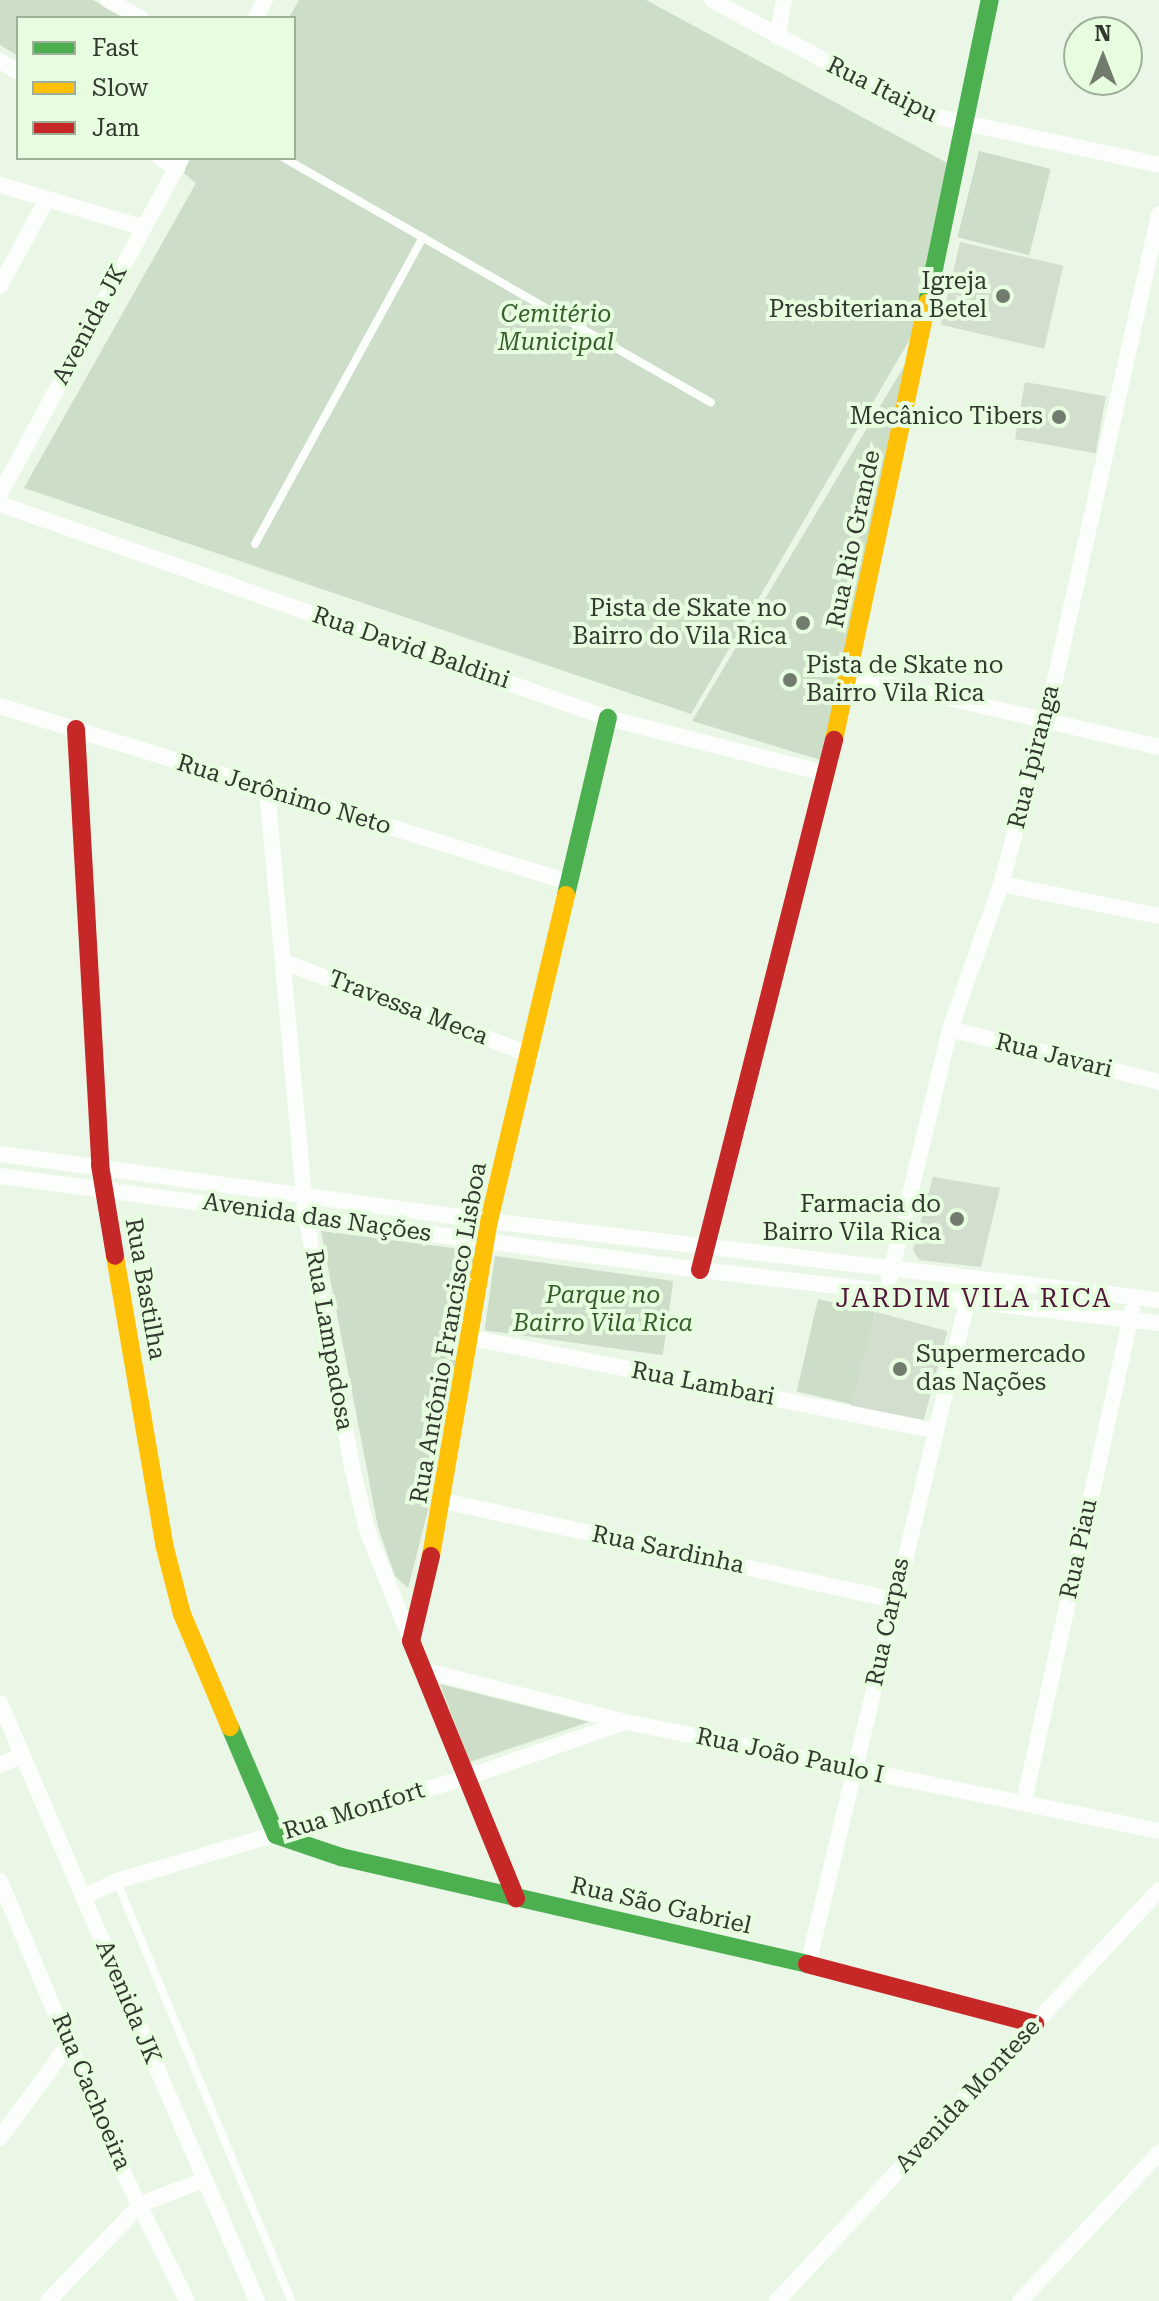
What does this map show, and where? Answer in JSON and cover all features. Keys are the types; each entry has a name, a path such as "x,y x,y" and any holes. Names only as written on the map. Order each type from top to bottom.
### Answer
{"street":[{"path":"108,0 136,16"},
{"name":"Rua Itaipu","path":"712,0 924,114 964,127 1159,165"},
{"path":"777,37 784,0"},
{"name":"Rua Rio Grande","path":"700,1270 711,1245 850,675 990,0"},
{"name":"Avenida JK","path":"0,494 142,227 180,163"},
{"path":"0,185 142,227"},
{"path":"0,286 47,199"},
{"name":"Rua Ipiranga","path":"885,1293 950,1029 1001,884 1046,720 1159,214"},
{"name":"Rua David Baldini","path":"0,504 608,718 827,774"},
{"path":"850,675 1159,747"},
{"name":"Rua Jerônimo Neto","path":"0,706 568,882"},
{"name":"Rua Antônio Francisco Lisboa","path":"411,1641 444,1501 489,1221 532,1055 568,882 608,718"},
{"name":"Rua Bastilha","path":"76,729 100,1165 174,1591 276,1835"},
{"name":"Rua Lampadosa","path":"267,790 306,1216 352,1467 367,1530 411,1641"},
{"path":"1001,884 1159,916"},
{"name":"Travessa Meca","path":"284,962 532,1055"},
{"name":"Rua Javari","path":"950,1029 1159,1082"},
{"name":"Avenida das Nações","path":"0,1154 100,1165 489,1221 711,1245 973,1281 1159,1300"},
{"name":"Avenida das Nações","path":"0,1176 700,1270 1159,1323"},
{"name":"Rua Carpas","path":"808,1964 857,1770 891,1599 973,1281"},
{"name":"Rua Piau","path":"1024,1802 1135,1296"},
{"name":"Rua Lambari","path":"472,1338 933,1430"},
{"name":"Rua Sardinha","path":"444,1501 891,1599"},
{"path":"411,1641 516,1898"},
{"name":"Rua João Paulo I","path":"423,1670 626,1722 1159,1831"},
{"name":"Avenida JK","path":"0,1703 257,2301"},
{"name":"Rua Monfort","path":"83,1897 117,1881 465,1778 626,1722"},
{"path":"0,1765 23,1755"},
{"name":"Rua São Gabriel","path":"276,1835 341,1857 808,1964 1035,2024"},
{"name":"Rua Cachoeira","path":"0,1881 68,2045 187,2301"},
{"name":"Avenida Montese","path":"777,2301 1159,1890"},
{"path":"0,2138 68,2045"},
{"path":"1020,2301 1159,2153"},
{"path":"48,2301 141,2204 204,2180"}],"lane":[{"path":"288,160 711,403"},
{"path":"255,544 423,237"},
{"path":"117,1881 291,2301"}],"green space":[{"path":"0,0 93,0 121,16 16,16 16,55 0,45"},
{"name":"Cemitério Municipal","path":"299,0 646,0 951,165 910,339 691,714 24,488 196,183 177,168 181,160 296,160 296,16 290,16"},
{"path":"979,151 1051,169 1029,255 957,237"},
{"path":"922,336 821,760 692,721"},
{"path":"321,1231 476,1251 432,1495 408,1588 395,1576 378,1527"},
{"name":"Parque no Bairro Vila Rica","path":"495,1256 673,1281 663,1355 485,1330"},
{"path":"818,1299 875,1312 854,1405 797,1392"},
{"path":"440,1684 589,1722 470,1762"}],"building":[{"name":"Igreja Presbiteriana Betel","path":"960,242 1063,266 1044,349 941,325"},
{"name":"Mecânico Tibers","path":"1025,382 1106,396 1096,453 1015,439"},
{"name":"Farmacia do Bairro Vila Rica","path":"933,1177 1000,1188 981,1267 919,1260 913,1250"},
{"name":"Supermercado das Nações","path":"876,1312 947,1331 922,1427 850,1408"}],"traffic: fast":[{"path":"927,303 990,0"},
{"path":"566,895 608,718"},
{"path":"230,1727 276,1835 341,1857 807,1964"}],"traffic: slow":[{"path":"834,740 927,303"},
{"path":"431,1556 489,1221 566,895"},
{"path":"115,1256 164,1544 182,1614 230,1727"}],"traffic: jam":[{"path":"76,729 100,1165 115,1256"},
{"path":"700,1270 834,740"},
{"path":"431,1556 411,1641 516,1898"},
{"path":"807,1964 1035,2024"}],"place":[{"name":"Igreja Presbiteriana Betel","path":"1003,296"},
{"name":"Mecânico Tibers","path":"1059,417"},
{"name":"Pista de Skate no Bairro do Vila Rica","path":"803,623"},
{"name":"Pista de Skate no Bairro Vila Rica","path":"790,680"},
{"name":"Farmacia do Bairro Vila Rica","path":"957,1219"},
{"name":"Supermercado das Nações","path":"900,1369"}],"district":[{"name":"JARDIM VILA RICA","path":"974,1299"}]}
